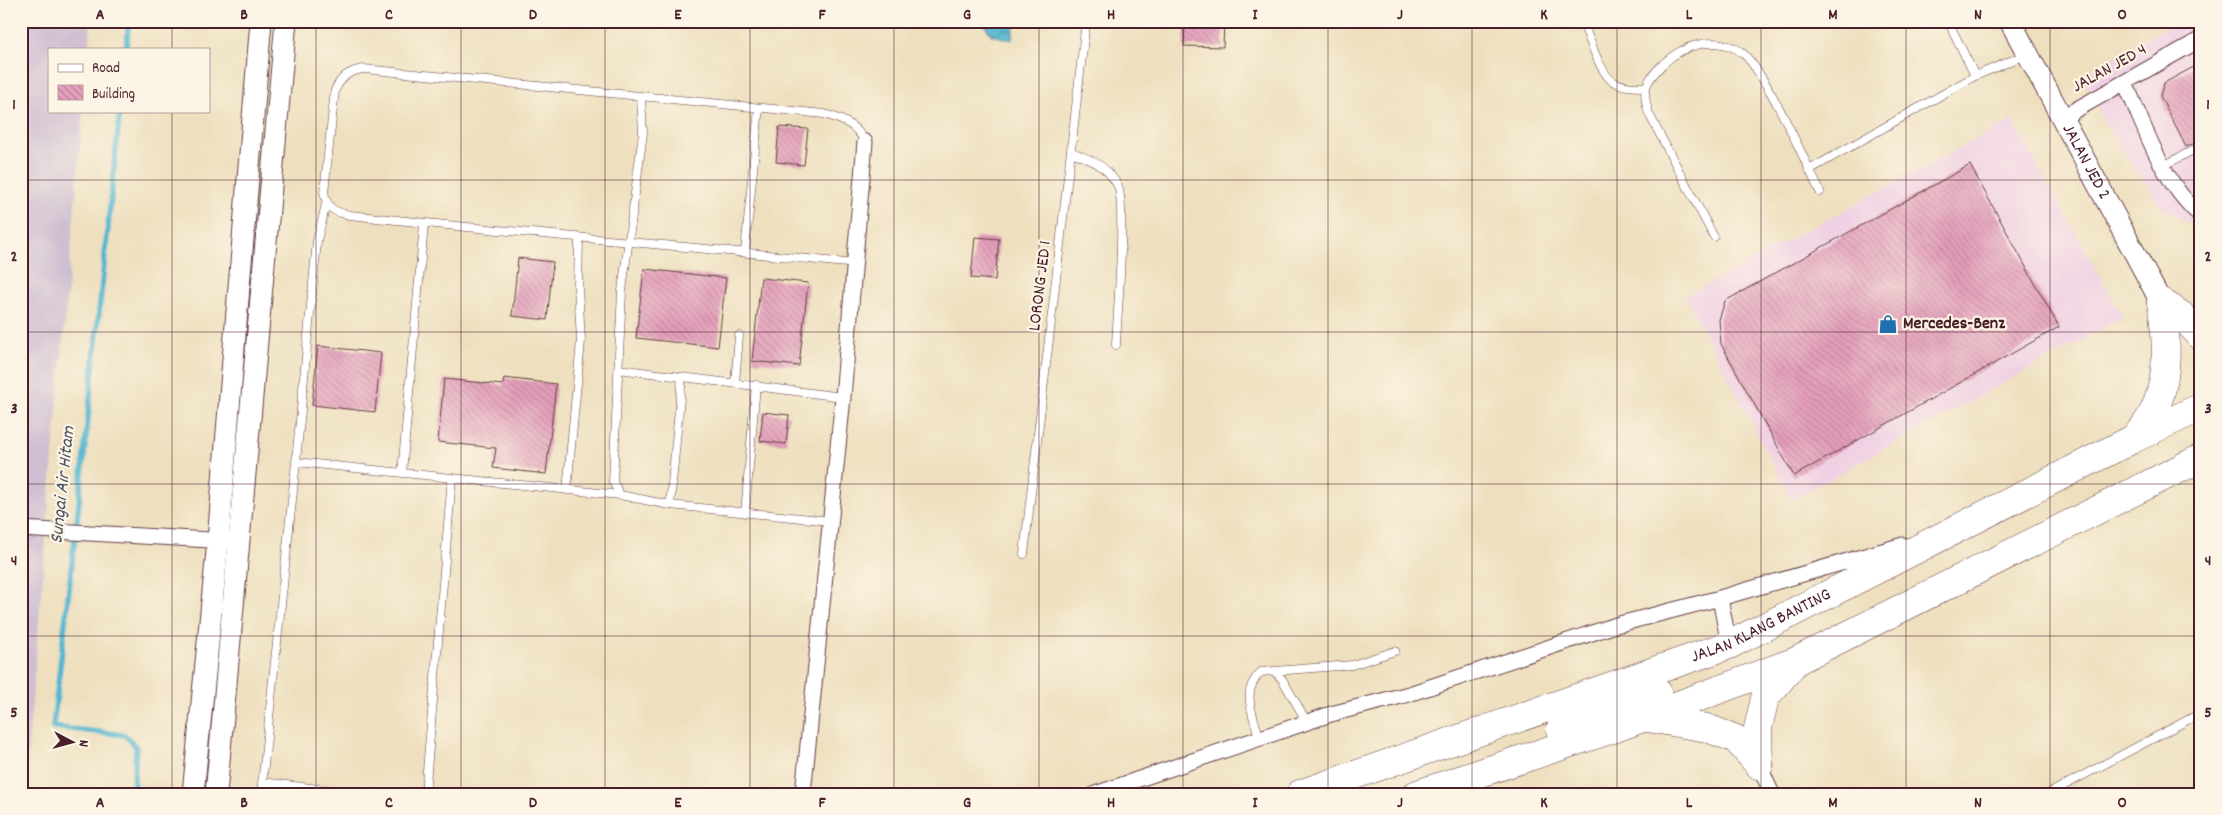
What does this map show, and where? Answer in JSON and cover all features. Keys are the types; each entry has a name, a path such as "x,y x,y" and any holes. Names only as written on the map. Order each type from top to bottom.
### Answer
{"highway":[{"path":"2161,302 2181,315 2201,336"},
{"path":"2131,440 2150,418 2159,397 2165,374 2166,334 2161,302"},
{"name":"JALAN KLANG BANTING","path":"1300,794 1729,645 2131,440 2201,407"},
{"path":"1419,793 1645,718 1796,661 2201,458"},
{"path":"1419,793 1591,716 1707,676 1721,666 1729,645"},
{"path":"1759,765 1758,728 1765,698 1796,661"},
{"path":"1645,718 1707,728 1736,739 1759,765"}],"street":[{"path":"216,794 228,541 261,21"},
{"path":"193,794 228,541 286,21"},
{"name":"JALAN JED 2","path":"2010,21 2161,302"},
{"name":"JALAN JED 4","path":"2063,117 2125,84 2201,39"},
{"path":"2125,84 2163,166 2187,204 2201,216"},
{"path":"803,794 843,397 866,142"},
{"path":"25,529 228,541"},
{"path":"1094,794 1259,737 1409,694 1616,625 1720,598 1953,531"},
{"path":"1720,598 1729,645"},
{"path":"1759,765 1772,794"}],"lane":[{"name":"LORONG JED 1","path":"1024,554 1086,21"},
{"path":"1582,21 1604,74 1613,82 1627,87 1644,87"},
{"path":"1948,21 1975,76"},
{"path":"1714,237 1649,114 1645,101 1644,87 1653,74 1670,58 1697,44 1714,44 1739,51 1757,69 1820,192"},
{"path":"1809,170 1975,76 2027,54"},
{"path":"261,794 317,240 326,204 324,192 335,90 341,78 352,71 364,70 824,114 849,123 860,131 866,142"},
{"path":"620,495 614,482 622,291 643,133 641,98"},
{"path":"745,252 759,108"},
{"path":"2163,166 2201,146"},
{"path":"1071,152 1102,164 1118,186 1122,220 1116,345"},
{"path":"326,204 334,212 424,224 578,239 745,252 855,264"},
{"path":"402,473 424,224"},
{"path":"567,490 581,341 578,239"},
{"path":"735,383 739,336"},
{"path":"618,369 843,397"},
{"path":"670,505 682,377"},
{"path":"744,513 756,385"},
{"path":"296,462 620,495 670,505 831,521"},
{"path":"425,794 452,478"},
{"path":"1259,737 1248,692 1252,681 1261,672 1352,665 1395,651"},
{"path":"1275,672 1282,679 1307,722"},
{"path":"2050,793 2201,713"},
{"path":"262,782 357,794"}],"shaded area":[{"path":"21,21 91,21 89,48 48,48 48,112 83,112 24,794 21,794"},
{"path":"2177,21 2201,21 2201,230 2162,207 2107,127 2082,76"},
{"name":"Mercedes-Benz","path":"2012,120 2123,317 1792,500 1685,296"}],"water":[{"path":"982,21 1015,21 1012,40 991,35"}],"building":[{"path":"1185,21 1224,21 1223,47 1184,46"},
{"path":"2201,63 2201,140 2186,147 2160,96 2164,83"},
{"path":"779,127 808,129 804,165 776,162"},
{"name":"Mercedes-Benz","path":"1970,165 2059,327 1794,476 1721,344 1719,320 1725,301"},
{"path":"975,237 999,239 995,280 971,278"},
{"path":"518,258 553,262 547,320 512,316"},
{"path":"644,269 726,278 718,347 636,338"},
{"path":"761,278 808,283 799,366 752,361"},
{"path":"318,346 381,353 375,412 312,405"},
{"path":"504,378 556,384 546,474 493,468 496,448 438,442 444,379 503,385"},
{"path":"763,412 789,415 786,444 760,441"}],"waterway":[{"name":"Sungai Air Hitam","path":"126,48 129,21"},
{"name":"Sungai Air Hitam","path":"120,112 80,494 53,727 125,735 136,747 133,794"}],"place":[{"name":"Mercedes-Benz","path":"1888,324"}]}
